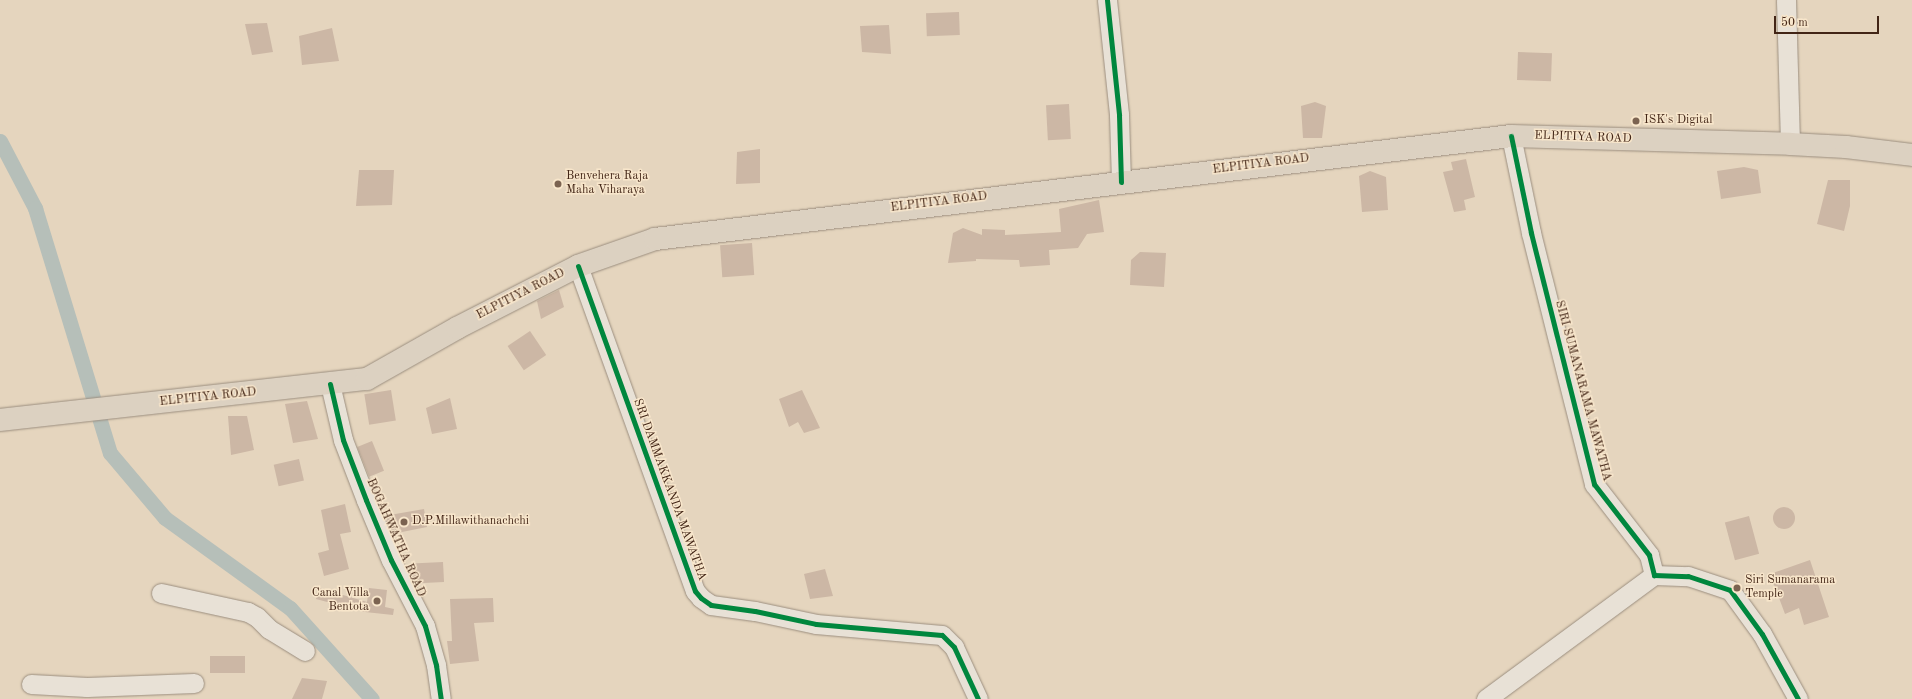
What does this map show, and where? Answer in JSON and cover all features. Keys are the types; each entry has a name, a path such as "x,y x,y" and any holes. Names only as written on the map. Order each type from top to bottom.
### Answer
{"main road":[{"name":"ELPITIYA ROAD","path":"0,420 130,407 367,379 457,328 578,266 655,239 1511,136 1790,144 1846,147 1912,155"}],"street":[{"path":"1107,0 1119,115 1121,182"},
{"path":"1786,0 1790,144"},
{"name":"SIRI SUMANARAMA MAWATHA","path":"1511,136 1531,233 1594,484 1648,555 1654,575"},
{"name":"SRI DAMMAKKANDA MAWATHA","path":"578,266 695,591 701,598 712,605 756,611 816,624 942,635 954,648 978,699"},
{"name":"BOGAHWATHA ROAD","path":"330,384 343,440 366,500 391,560 425,626 436,665 441,699"},
{"path":"1486,699 1654,575 1688,576 1730,590 1762,634 1798,699"},
{"path":"161,593 248,612 257,617 269,629 305,651"},
{"path":"32,684 87,687 194,683"}],"building":[{"path":"959,12 960,35 927,36 926,13"},
{"path":"267,23 273,52 252,55 245,24"},
{"path":"889,25 891,54 862,52 860,26"},
{"path":"332,28 339,61 302,65 299,36"},
{"path":"1518,52 1552,53 1551,81 1517,80"},
{"path":"1315,102 1326,106 1322,138 1303,138 1301,106"},
{"path":"1069,104 1071,139 1048,140 1046,105"},
{"path":"760,149 760,183 736,184 737,152"},
{"path":"1466,159 1475,197 1464,200 1466,210 1454,212 1443,172 1453,170 1451,162"},
{"path":"1744,167 1758,170 1761,193 1721,199 1717,171"},
{"path":"359,170 394,170 392,205 356,206"},
{"path":"1370,171 1386,177 1388,210 1362,212 1359,176"},
{"path":"1828,180 1850,180 1850,206 1844,231 1817,224"},
{"path":"1099,200 1104,232 1087,234 1078,248 1049,250 1050,265 1020,267 1019,260 976,259 976,261 948,263 953,233 963,228 982,235 982,229 1005,230 1005,235 1061,232 1059,209"},
{"path":"752,243 754,275 722,277 720,245"},
{"path":"1140,252 1166,253 1164,287 1130,285 1131,260"},
{"path":"559,290 564,307 541,319 537,301"},
{"path":"530,331 546,355 524,370 508,346"},
{"path":"391,390 396,421 369,425 364,394"},
{"path":"802,390 820,428 804,433 798,422 789,427 779,399"},
{"path":"450,398 457,429 432,434 426,408"},
{"path":"307,401 318,439 293,443 285,404"},
{"path":"228,416 247,416 254,450 231,455"},
{"path":"372,441 384,471 369,477 357,447"},
{"path":"299,459 304,480 279,486 274,465"},
{"path":"345,504 351,532 340,534 349,569 324,576 318,553 329,550 321,510"},
{"path":"1784,507 1792,510 1795,518 1792,526 1784,529 1776,526 1773,518 1776,510"},
{"name":"D.P.Millawithanachchi","path":"424,509 427,527 392,534 384,516"},
{"path":"1749,516 1759,554 1735,560 1725,522"},
{"path":"1810,560 1829,617 1804,625 1799,608 1785,614 1770,574"},
{"path":"443,562 444,582 413,584 412,564"},
{"path":"825,569 833,596 810,599 804,574"},
{"path":"319,588 367,602 369,588 387,590 385,607 394,609 393,615 365,612 316,599"},
{"path":"493,598 494,622 474,623 479,661 450,664 447,641 452,641 450,599"},
{"path":"210,656 245,656 245,673 210,673"},
{"path":"302,678 327,681 322,699 292,699"}],"waterway":[{"path":"0,141 35,208 110,453 165,518 290,608 372,699"}],"cycle path":[{"path":"1107,0 1119,115 1121,182"},
{"path":"1511,136 1531,233 1594,484 1649,555 1654,575 1688,576 1730,590 1762,634 1798,699"},
{"path":"578,266 695,591 701,598 711,605 755,611 816,624 942,635 954,647 978,699"},
{"path":"330,384 343,440 366,500 391,560 425,626 436,665 441,699"}],"place":[{"name":"ISK's Digital","path":"1636,121"},
{"name":"Benvehera Raja Maha Viharaya","path":"558,184"},
{"name":"D.P.Millawithanachchi","path":"404,522"},
{"name":"Siri Sumanarama Temple","path":"1737,588"},
{"name":"Canal Villa Bentota","path":"377,601"}]}
